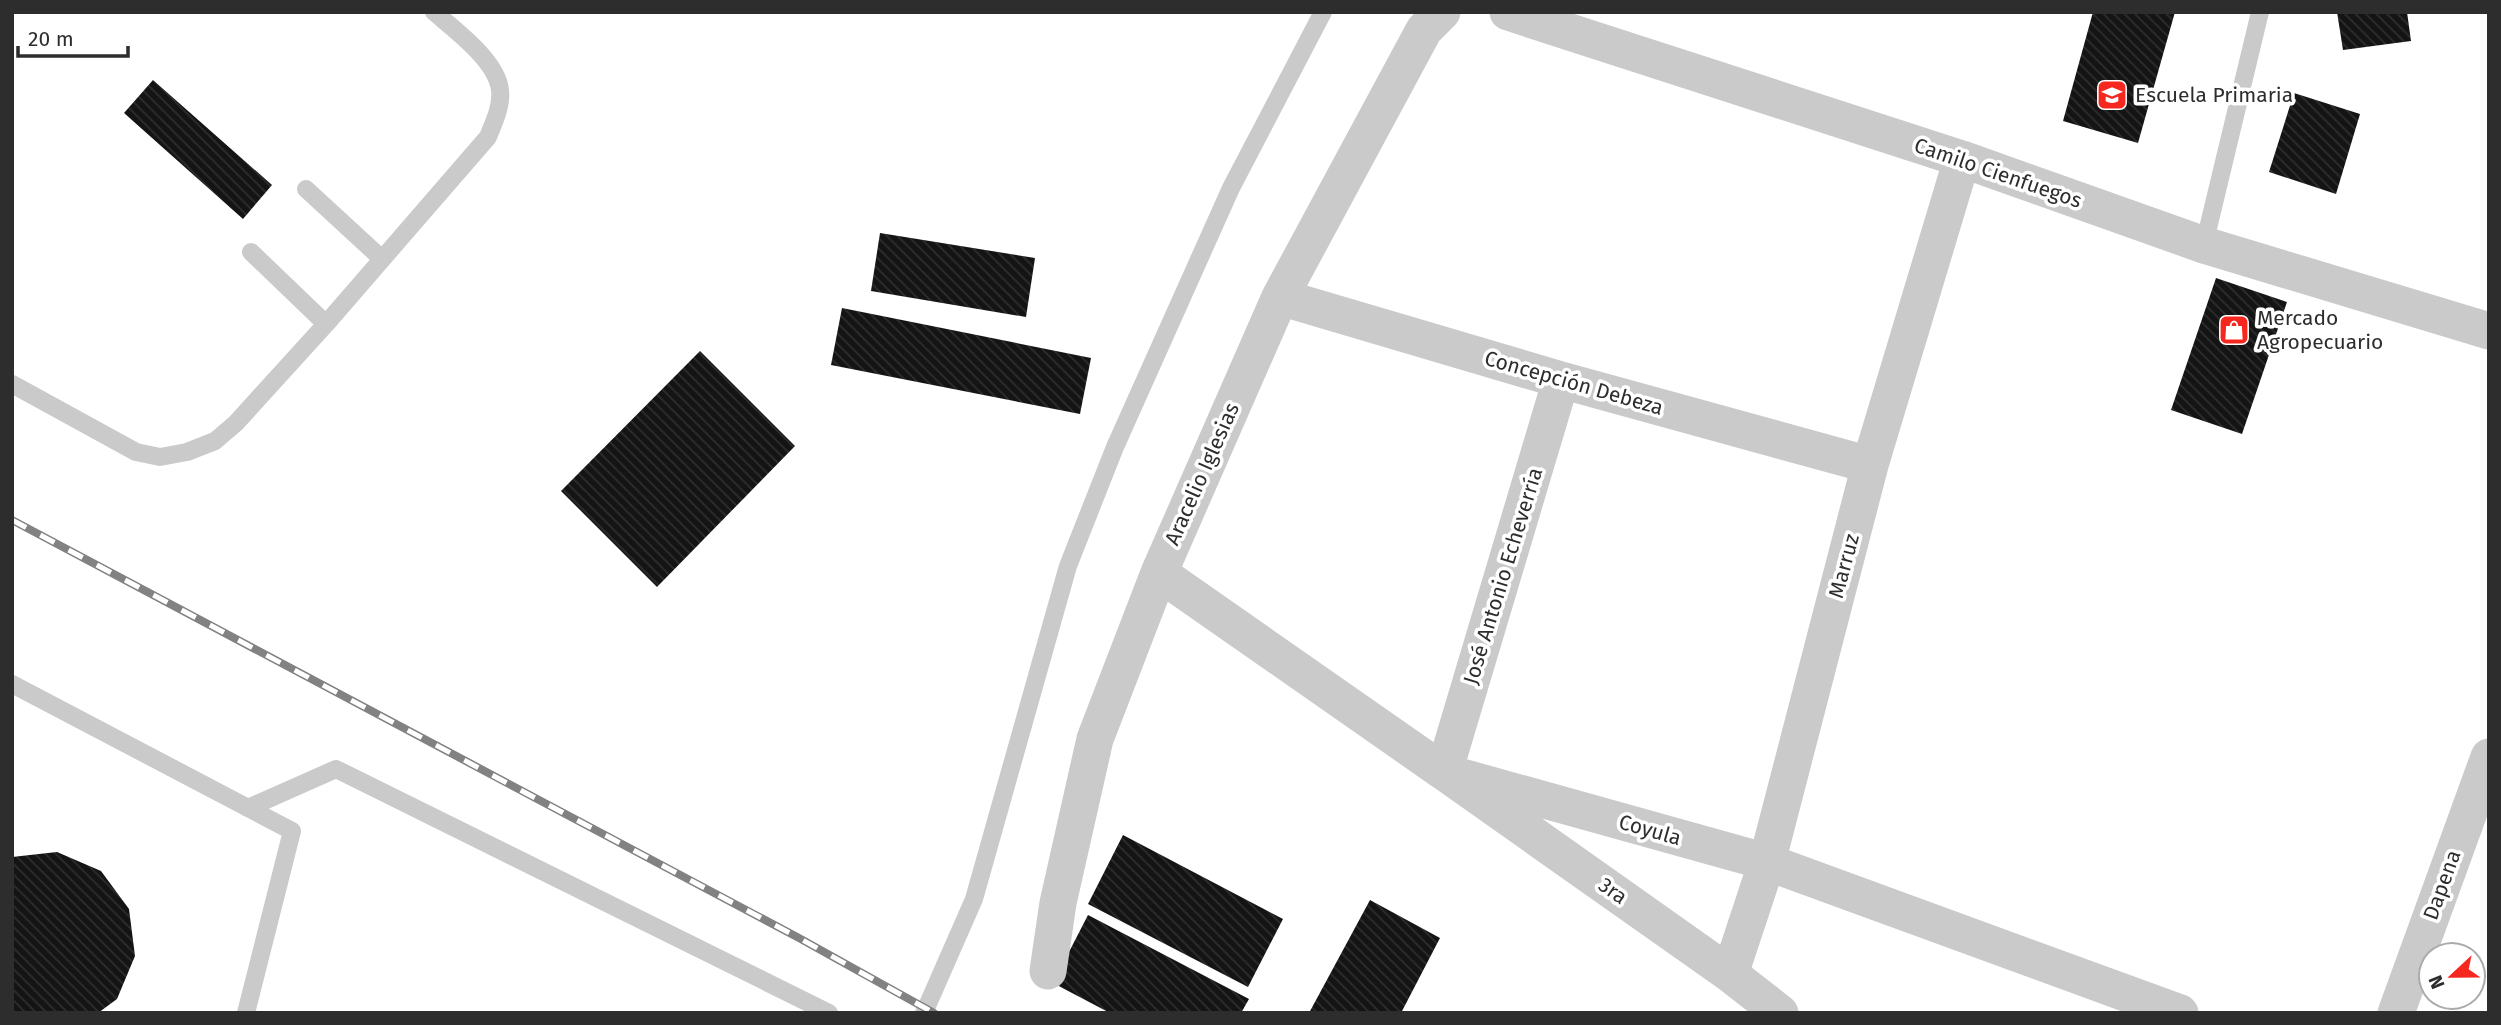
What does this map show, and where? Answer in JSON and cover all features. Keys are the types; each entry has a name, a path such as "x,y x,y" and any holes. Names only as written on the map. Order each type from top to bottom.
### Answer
{"street":[{"name":"Aracelio Iglesias","path":"1048,971 1058,903 1095,739 1160,573 1280,297 1424,30 1442,12"},
{"name":"Camilo Cienfuegos","path":"1508,12 1962,159 2204,245 2489,331"},
{"name":"Marruz","path":"1730,974 1767,862 1870,465 1962,159"},
{"name":"Concepción Debeza","path":"1280,297 1562,380 1870,465"},
{"name":"José Antonio Echeverría","path":"1444,772 1562,380"},
{"name":"Coyula","path":"1160,573 1444,772 1767,862 2179,1013"},
{"name":"Dapena","path":"2396,1013 2489,757"},
{"name":"3ra","path":"1444,772 1730,974 1780,1013"}],"lane":[{"path":"12,384 136,452 160,457 187,452 215,441 236,423 488,137 498,114 500,89 488,63 469,42 434,12"},
{"path":"924,1013 974,898 1068,566 1115,447 1231,188 1323,12"},
{"path":"2204,245 2260,12"},
{"path":"306,189 382,258"},
{"path":"251,253 326,324"},
{"path":"12,684 292,831 246,1013"},
{"path":"248,808 336,769 830,1013"}],"building":[{"path":"2093,12 2175,12 2138,143 2063,121"},
{"path":"2337,12 2407,12 2411,41 2343,50"},
{"path":"153,80 272,185 243,219 124,113"},
{"path":"2294,93 2360,114 2336,194 2269,172"},
{"path":"880,233 1035,258 1026,317 871,291"},
{"path":"2216,278 2287,302 2242,434 2171,410"},
{"path":"842,308 1091,358 1080,414 831,365"},
{"path":"700,351 795,446 657,587 561,491"},
{"path":"1123,835 1283,919 1248,987 1088,904"},
{"path":"57,852 101,871 129,909 135,956 117,999 98,1013 12,1013 12,857"},
{"path":"1370,900 1440,938 1401,1013 1309,1013"},
{"path":"1088,915 1249,999 1241,1013 1110,1013 1053,983"}],"railway":[{"path":"12,520 799,938 934,1013"}],"place":[{"name":"Escuela Primaria","path":"2112,95"},
{"name":"Mercado Agropecuario","path":"2234,330"}]}
